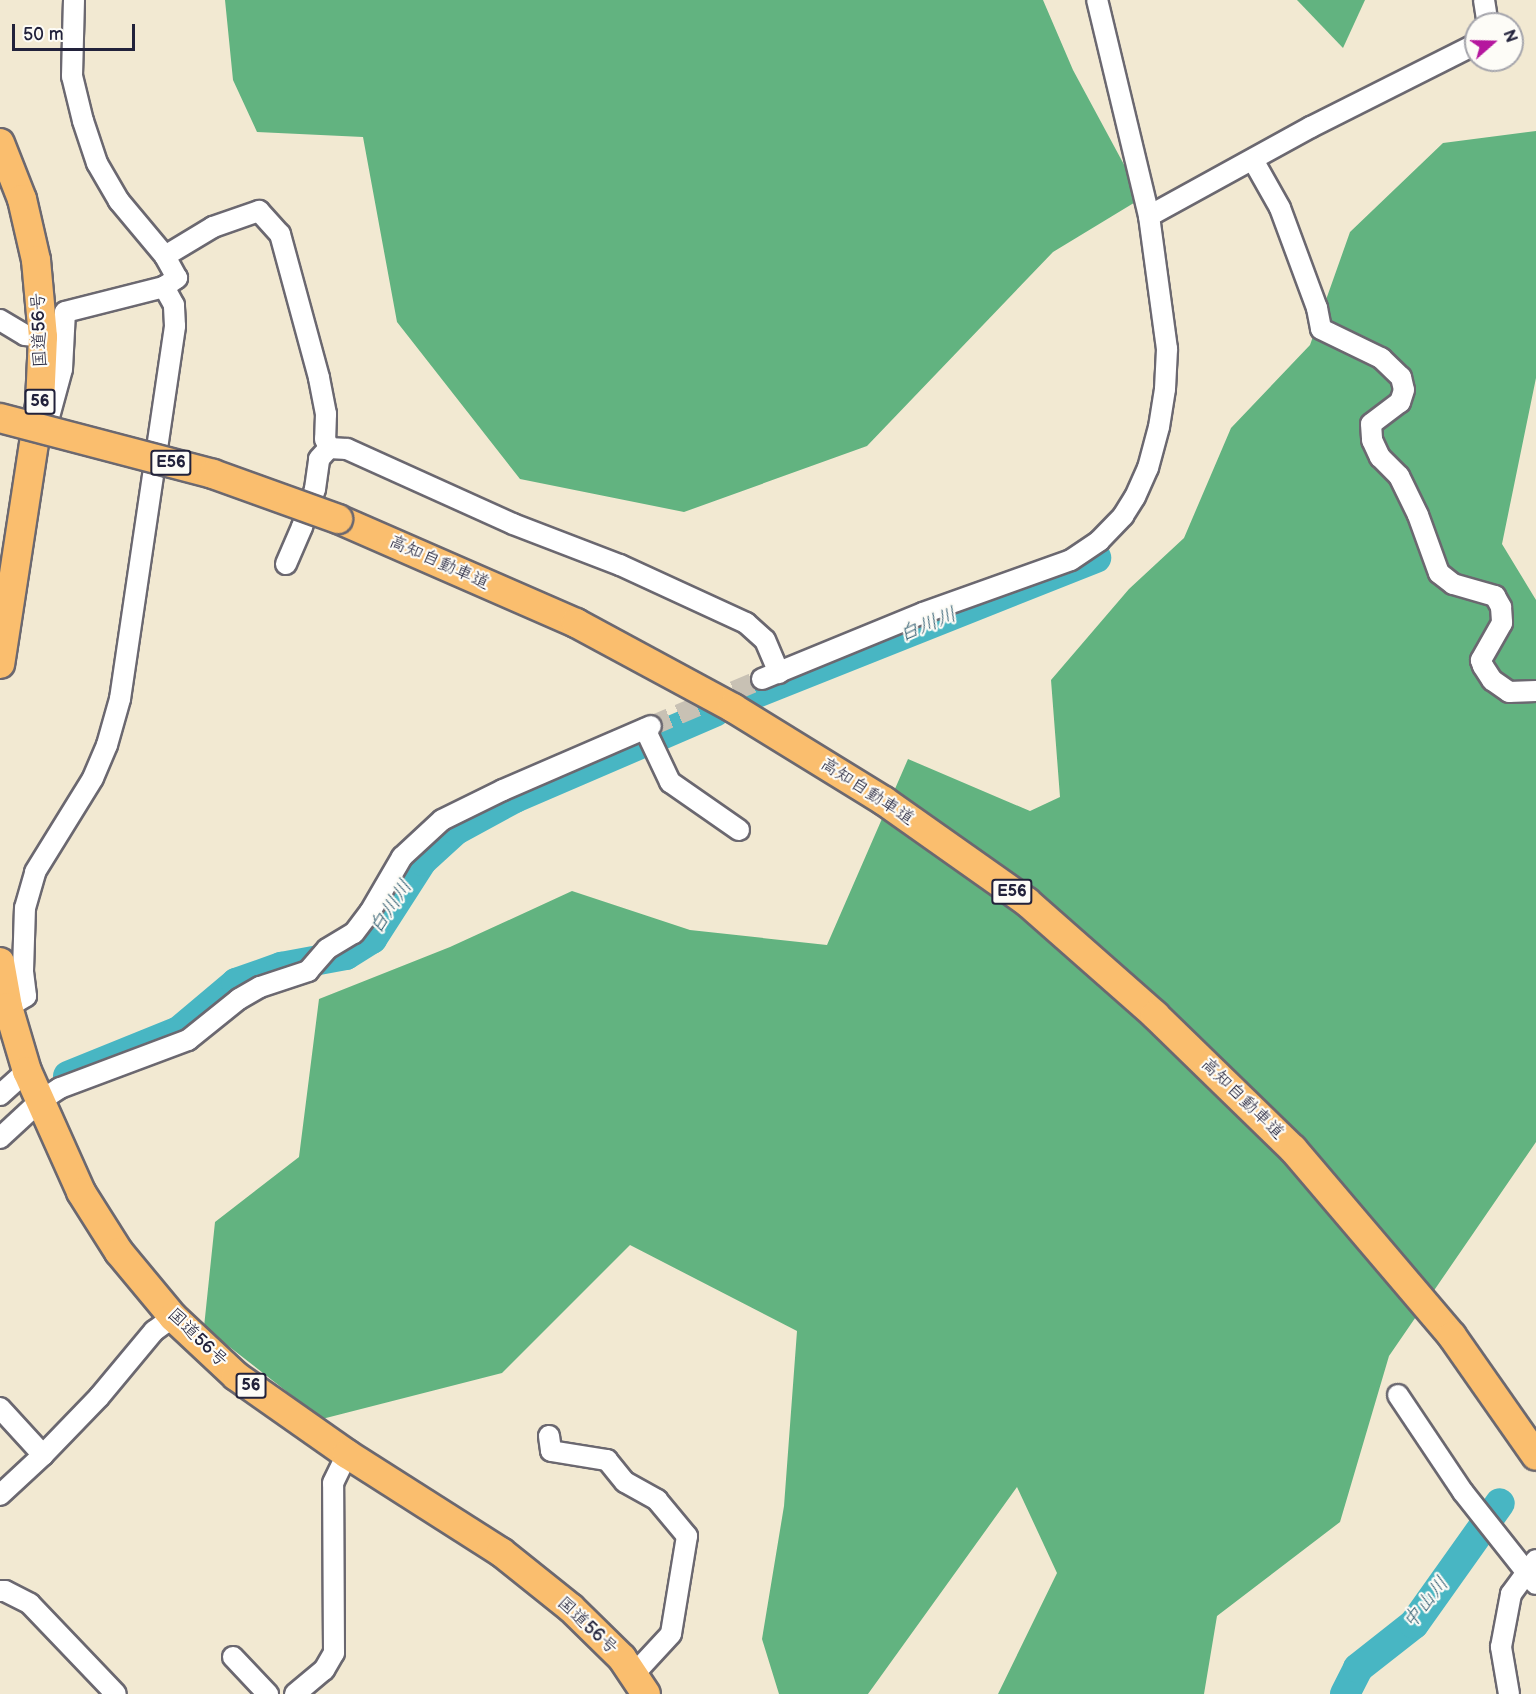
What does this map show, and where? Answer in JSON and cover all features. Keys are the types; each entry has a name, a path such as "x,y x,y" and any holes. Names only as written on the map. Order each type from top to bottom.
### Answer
{"highway":[{"name":"国道56号","path":"0,142 22,199 36,260 43,337 40,404 0,664"},
{"name":"高知自動車道","path":"0,418 213,474 338,519 576,623 733,708 884,801 1027,902 1155,1015 1293,1149 1452,1336 1536,1456"},
{"name":"国道56号","path":"0,962 8,1007 27,1071 88,1202 118,1251 172,1317 236,1376 347,1455 501,1552 571,1608 621,1658 639,1684"}],"street":[{"path":"31,466 52,412 62,369 65,312 164,287 177,278 165,256 119,201 97,163 83,121 72,76 74,0"},
{"path":"329,448 347,449 513,524 620,565 746,623 765,640 771,676 923,613 1071,560 1099,541 1123,516 1136,497 1148,468 1160,427 1167,349 1149,216 1097,0"},
{"path":"1149,216 1464,50"},
{"path":"1253,160 1280,208 1317,308 1321,329 1381,358 1401,377 1404,390 1400,402 1371,424 1372,440 1380,457 1399,476 1418,515 1439,573 1453,584 1495,596 1501,606 1502,623 1481,660 1483,666 1492,680 1509,692 1536,691"},
{"path":"165,256 213,226 260,211 279,234 319,378 326,414 325,439 329,448"},
{"path":"8,1007 26,996 23,971 26,908 35,872 93,778 107,745 120,699 175,326 174,305 164,287"},
{"path":"0,320 25,335 43,337"},
{"path":"285,564 302,527 315,489 319,459 329,448"},
{"path":"0,1138 40,1101 60,1088 189,1040 239,999 260,987 308,971 327,949 354,933 370,912 402,857 442,820 503,790 648,727 654,750 670,782 739,830"},
{"path":"0,1095 27,1071"},
{"path":"0,1495 43,1455 99,1397 154,1331 172,1317"},
{"path":"1398,1395 1463,1492 1533,1572 1511,1594 1501,1647 1509,1694"},
{"path":"0,1408 43,1455"},
{"path":"549,1436 551,1452 608,1460 625,1482 657,1500 687,1536 671,1634 639,1684"},
{"path":"295,1694 324,1670 334,1653 333,1483 347,1455"},
{"path":"0,1591 5,1591 30,1604 116,1694"},
{"path":"233,1657 268,1694"}],"green space":[{"path":"225,0 1043,0 1073,70 1142,198 1053,252 867,446 684,512 520,479 397,322 363,137 257,132 233,80"},
{"path":"1297,0 1365,0 1343,48"},
{"path":"1536,131 1536,378 1502,544 1536,600 1536,1142 1389,1356 1340,1522 1217,1616 1204,1694 998,1694 1057,1573 1017,1487 868,1694 779,1694 762,1639 784,1506 797,1331 630,1245 502,1373 322,1419 204,1327 215,1222 299,1157 319,999 450,947 572,891 690,930 827,945 908,759 1030,811 1060,797 1051,680 1129,589 1184,538 1231,428 1310,345 1350,232 1443,143"}],"waterway":[{"name":"白川川","path":"759,692 1096,558"},
{"name":"白川川","path":"68,1076 179,1031 236,983 281,967 346,955 372,939 422,861 456,830 515,798 715,712"},
{"name":"中山川","path":"1345,1694 1358,1668 1414,1624 1500,1503"}],"tunnel":[{"path":"651,726 762,679"}]}
